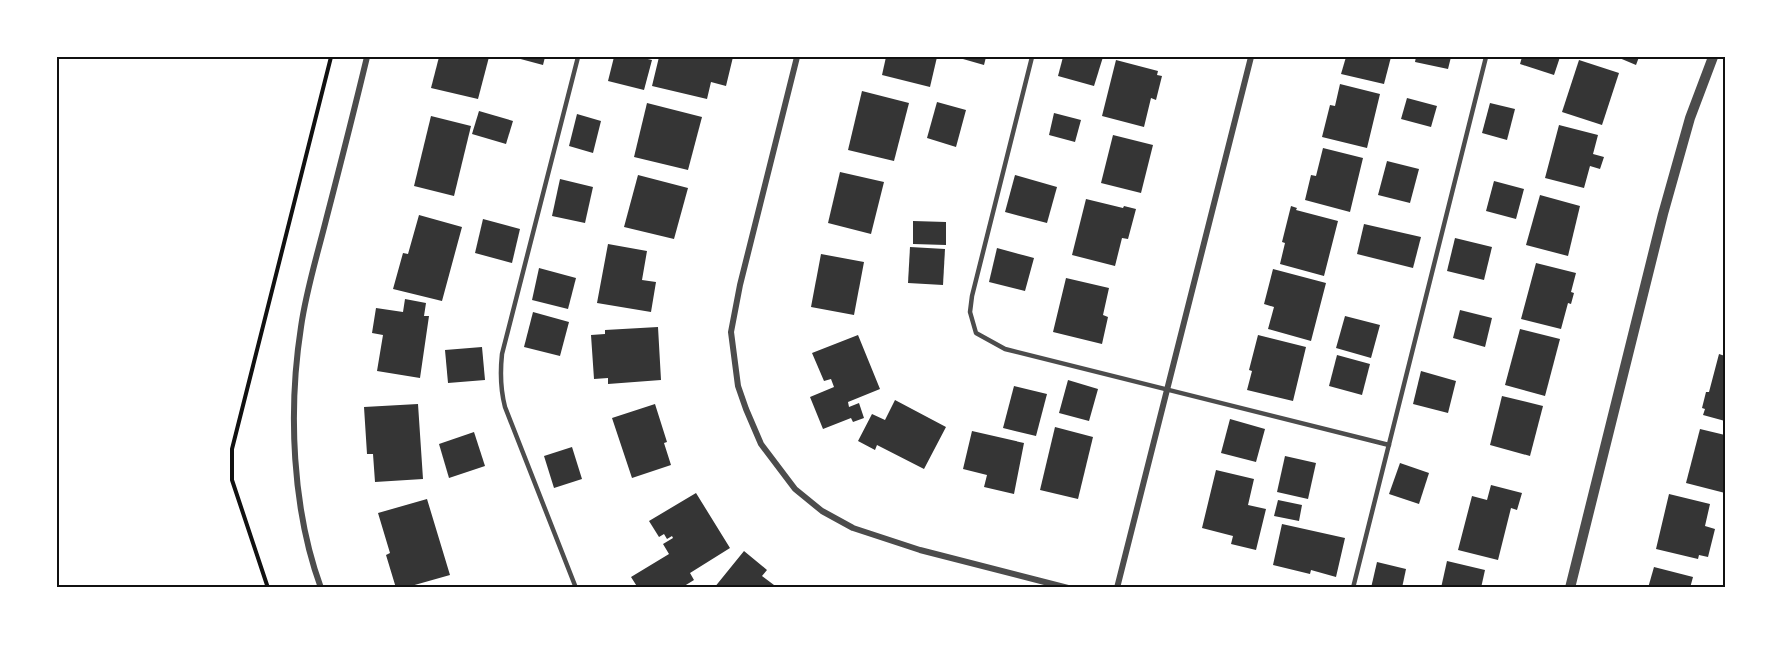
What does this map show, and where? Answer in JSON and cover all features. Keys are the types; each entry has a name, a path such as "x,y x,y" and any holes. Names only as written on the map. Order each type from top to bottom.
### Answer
{"street":[{"path":"321,588 308,539 300,495 295,450 296,366 308,289 368,57"},
{"path":"797,57 740,285 731,332 738,386 761,444 795,489 822,510 853,528 886,540 1068,588"},
{"path":"1117,588 1251,57"},
{"path":"1570,588 1669,191 1690,118 1713,57"}],"lane":[{"path":"576,588 505,407 500,374 502,354 578,57"},
{"path":"1032,57 972,296 970,312 976,333 1005,349 1389,445"},
{"path":"1353,588 1486,57"}],"path":[{"path":"268,588 232,480 232,455 254,357 331,57"}],"building":[{"path":"439,57 489,57 478,99 431,88"},
{"path":"513,57 545,57 543,65"},
{"path":"614,57 639,57 652,60 644,90 608,81"},
{"path":"659,57 733,57 726,86 711,82 707,99 652,86"},
{"path":"886,57 937,57 930,87 882,75"},
{"path":"956,57 986,57 984,65"},
{"path":"1063,57 1103,57 1094,86 1058,76"},
{"path":"1346,57 1391,57 1384,84 1341,74"},
{"path":"1416,57 1451,57 1448,69 1415,62"},
{"path":"1522,57 1560,57 1554,75 1520,64"},
{"path":"1617,57 1639,57 1636,65"},
{"path":"1116,60 1158,71 1157,75 1162,76 1156,100 1151,98 1144,127 1102,116"},
{"path":"1579,60 1619,73 1602,125 1562,112"},
{"path":"1340,84 1380,94 1367,148 1322,137 1330,105 1335,106"},
{"path":"862,91 909,103 894,161 848,150"},
{"path":"1407,98 1437,106 1431,127 1401,119"},
{"path":"937,102 966,110 956,147 927,138"},
{"path":"647,103 702,117 688,170 634,157"},
{"path":"1490,103 1515,109 1507,140 1482,133"},
{"path":"479,111 513,121 506,144 472,134"},
{"path":"1054,113 1081,120 1075,142 1049,135"},
{"path":"577,114 601,121 593,153 569,146"},
{"path":"431,116 471,126 454,196 414,186"},
{"path":"1559,125 1598,135 1593,154 1604,157 1600,169 1590,166 1584,188 1545,178"},
{"path":"1113,135 1153,145 1141,193 1101,183"},
{"path":"1323,148 1363,158 1350,212 1305,200 1311,175 1316,176"},
{"path":"1387,161 1419,169 1410,203 1378,195"},
{"path":"840,172 884,182 871,234 828,223"},
{"path":"638,175 688,188 674,239 624,227"},
{"path":"1015,175 1057,187 1047,223 1005,212"},
{"path":"560,179 593,187 585,223 552,216"},
{"path":"1494,181 1524,189 1516,219 1486,211"},
{"path":"1540,195 1580,206 1568,256 1526,245"},
{"path":"1086,199 1136,209 1128,239 1122,238 1115,266 1072,255"},
{"path":"1291,206 1297,208 1296,210 1338,221 1324,276 1280,264 1285,243 1282,242"},
{"path":"419,215 462,227 442,301 393,289 403,253 408,254"},
{"path":"483,219 520,229 512,263 475,253"},
{"path":"913,221 946,222 946,245 913,244"},
{"path":"1364,224 1421,237 1413,268 1357,254"},
{"path":"1455,238 1492,247 1484,280 1447,271"},
{"path":"608,244 647,251 642,280 656,282 651,312 597,303"},
{"path":"910,247 945,249 943,285 908,283"},
{"path":"997,248 1034,258 1025,291 989,282"},
{"path":"821,254 864,262 854,315 811,307"},
{"path":"1536,263 1576,273 1571,292 1574,293 1571,304 1568,303 1561,329 1521,319"},
{"path":"539,268 576,278 568,309 532,300"},
{"path":"1273,269 1326,283 1311,341 1268,329 1274,307 1264,304"},
{"path":"1066,278 1109,288 1103,315 1108,317 1102,344 1053,332"},
{"path":"405,299 426,303 424,316 429,316 420,378 377,371 383,335 372,333 376,308 403,312"},
{"path":"1460,310 1492,318 1485,347 1453,338"},
{"path":"533,312 569,322 560,356 524,347"},
{"path":"1345,316 1380,325 1371,358 1336,348"},
{"path":"658,327 661,380 608,384 608,378 594,379 591,335 605,334 605,330"},
{"path":"1520,329 1560,339 1545,396 1505,385"},
{"path":"858,335 880,389 848,402 849,407 859,403 864,418 853,422 851,418 823,429 810,397 834,387 831,379 824,381 812,353"},
{"path":"1258,335 1306,347 1293,401 1247,390 1252,371 1249,370"},
{"path":"482,347 485,380 448,383 445,350"},
{"path":"1719,354 1725,356 1725,421 1703,415 1705,409 1702,408 1706,392 1709,392"},
{"path":"1337,355 1370,364 1362,395 1329,386"},
{"path":"1421,371 1456,381 1448,413 1413,404"},
{"path":"1068,380 1098,389 1089,421 1059,413"},
{"path":"1014,386 1047,394 1036,436 1003,428"},
{"path":"1502,396 1543,406 1530,456 1490,445"},
{"path":"895,400 946,427 924,469 877,445 875,450 858,441 872,414 885,420"},
{"path":"418,404 423,479 375,482 373,454 367,454 364,407"},
{"path":"655,404 667,442 664,443 671,465 632,478 612,418"},
{"path":"1230,419 1265,429 1256,462 1221,453"},
{"path":"1055,427 1093,437 1078,499 1040,490"},
{"path":"1700,429 1725,435 1725,493 1686,483"},
{"path":"972,431 1024,443 1014,494 984,487 987,475 963,469"},
{"path":"474,432 485,466 449,478 439,444"},
{"path":"572,447 582,479 554,488 544,456"},
{"path":"1285,456 1316,463 1308,499 1277,492"},
{"path":"1400,463 1429,473 1419,504 1389,494"},
{"path":"1216,470 1254,479 1248,505 1266,509 1256,550 1231,544 1233,536 1202,528"},
{"path":"1491,485 1522,493 1517,510 1511,508 1498,560 1458,550 1472,496 1487,500"},
{"path":"696,493 730,548 690,573 694,580 681,588 638,588 631,577 669,554 663,544 673,538 672,536 667,539 664,534 659,537 649,521"},
{"path":"1669,494 1710,504 1705,526 1715,529 1708,557 1699,555 1698,559 1656,549"},
{"path":"427,499 450,575 404,588 396,588 386,555 390,553 378,513"},
{"path":"1278,500 1302,505 1299,521 1274,516"},
{"path":"1282,524 1345,538 1336,577 1311,570 1310,574 1273,565"},
{"path":"744,551 767,570 762,576 778,588 714,588"},
{"path":"1447,561 1485,570 1481,588 1441,588"},
{"path":"1377,562 1406,569 1402,588 1371,588"},
{"path":"1654,567 1693,577 1690,588 1648,588"}]}
